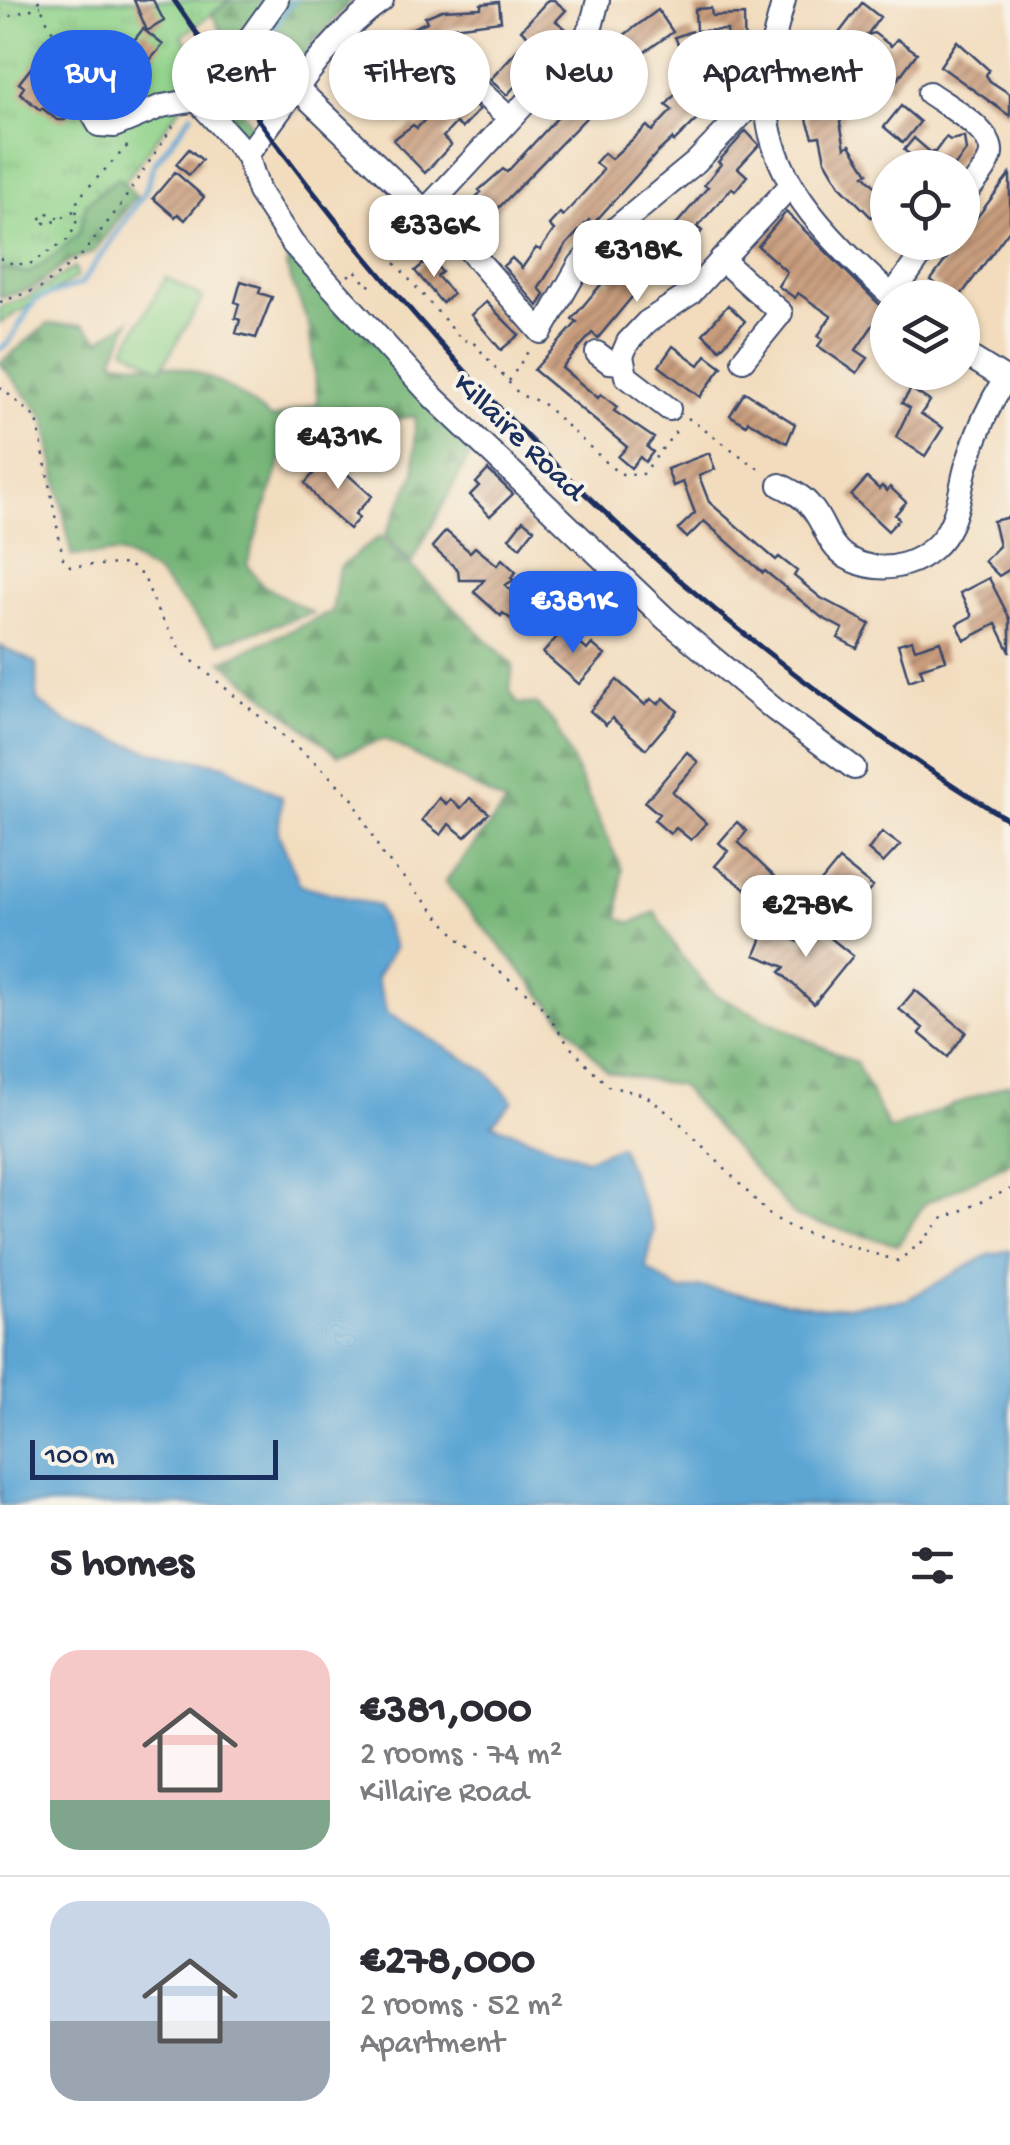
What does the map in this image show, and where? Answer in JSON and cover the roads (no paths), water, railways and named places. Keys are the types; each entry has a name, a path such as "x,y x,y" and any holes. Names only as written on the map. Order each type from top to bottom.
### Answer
{"street":[{"path":"255,30 277,0"},
{"path":"309,76 359,18 382,0"},
{"path":"589,30 598,0"},
{"path":"777,30 784,0"},
{"path":"929,92 984,132 990,141 990,158 980,172"},
{"path":"309,100 461,241 541,332 580,264 604,238 696,162 737,120"},
{"path":"425,211 510,120 490,101"},
{"path":"96,120 100,125 114,126 128,120"},
{"name":"Killaire Road","path":"215,120 247,155 259,192 274,219 434,398 666,619 775,710 854,768"},
{"path":"247,155 274,120"},
{"path":"770,120 775,153 790,186 822,228 876,280"},
{"path":"669,409 626,376 622,363 624,349 648,322 691,292 790,186"},
{"path":"423,242 425,211"},
{"path":"720,259 781,313 743,360"},
{"path":"597,353 609,362 622,363"},
{"path":"780,485 804,498 818,516 830,543 847,558 883,568 919,559 938,545 950,526 984,414 1007,380 980,363"}],"water":[{"path":"0,646 36,663 37,700 68,723 152,752 225,765 282,797 278,833 300,885 378,906 394,948 376,977 387,1013 487,1072 513,1101 492,1124 586,1159 620,1146 654,1230 646,1268 680,1291 699,1287 824,1308 906,1300 988,1255 1010,1250 1010,1505 0,1505"}],"waterway":[{"path":"274,30 295,0"},
{"path":"0,349 9,342 35,300 81,284 145,192 154,164 187,120"}],"railway":[{"path":"174,0 260,122 351,239 446,351 547,457 653,557 765,651 884,739 1010,821"}]}
